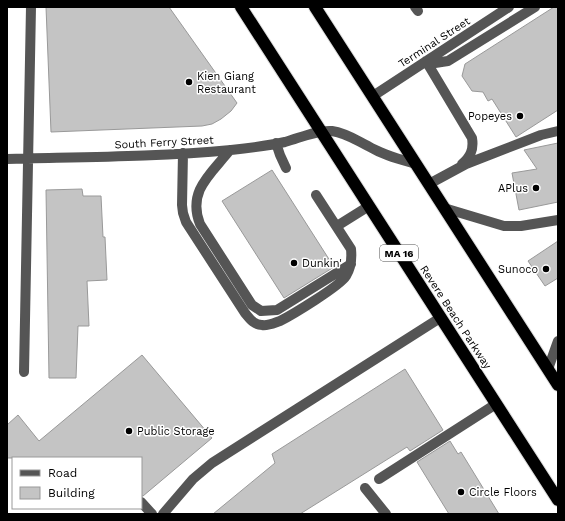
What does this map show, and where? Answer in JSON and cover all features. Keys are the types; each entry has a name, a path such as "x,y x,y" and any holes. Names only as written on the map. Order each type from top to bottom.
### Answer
{"highway":[{"name":"Revere Beach Parkway","path":"241,7 558,500"},
{"path":"315,7 558,385"}],"street":[{"path":"24,372 31,7"},
{"name":"Terminal Street","path":"373,96 509,7"},
{"path":"426,62 442,63 455,57 535,7"},
{"path":"426,62 472,138 473,144 471,155 458,167"},
{"path":"320,131 335,132 350,136 389,156 416,164"},
{"name":"South Ferry Street","path":"7,159 142,156 230,150 276,143 320,131"},
{"path":"429,184 458,167 541,135 558,131"},
{"path":"276,143 286,168"},
{"path":"230,150 200,188 196,199 196,211 200,224 252,305 261,311 277,310 351,264"},
{"path":"183,153 183,213 186,222 245,313 253,322 263,326 270,325 278,321 339,284 346,277 351,264 351,249 316,195"},
{"path":"337,226 369,206"},
{"path":"444,208 504,226 520,226 558,220"},
{"path":"163,514 193,479 212,463 440,318"},
{"path":"548,369 558,340"},
{"path":"379,479 496,404"},
{"path":"365,488 386,514"},
{"path":"142,503 152,514"}],"building":[{"path":"46,7 169,7 237,103 231,111 221,119 212,124 202,126 51,132"},
{"path":"554,7 558,7 558,110 516,137 492,99 488,101 483,92 472,91 462,76 465,64"},
{"name":"APlus","path":"558,143 558,202 519,210 512,173 537,169 524,150"},
{"path":"272,170 334,267 284,298 222,201"},
{"path":"82,189 83,196 101,196 107,280 87,281 89,326 78,326 76,378 49,378 46,190"},
{"name":"Sunoco","path":"558,241 558,278 545,286 528,261"},
{"name":"Public Storage","path":"142,355 212,438 143,496 142,457 7,458 7,425 18,415 39,441"},
{"path":"405,369 443,430 410,451 407,447 300,514 213,514 275,463 272,454"},
{"name":"Circle Floors","path":"450,441 458,454 461,452 499,514 449,514 417,462"}],"place":[{"name":"Kien Giang Restaurant","path":"189,82"},
{"name":"Popeyes","path":"520,116"},
{"name":"APlus","path":"536,188"},
{"name":"Dunkin'","path":"294,263"},
{"name":"Sunoco","path":"546,269"},
{"name":"Public Storage","path":"129,431"},
{"name":"Circle Floors","path":"461,492"}]}
